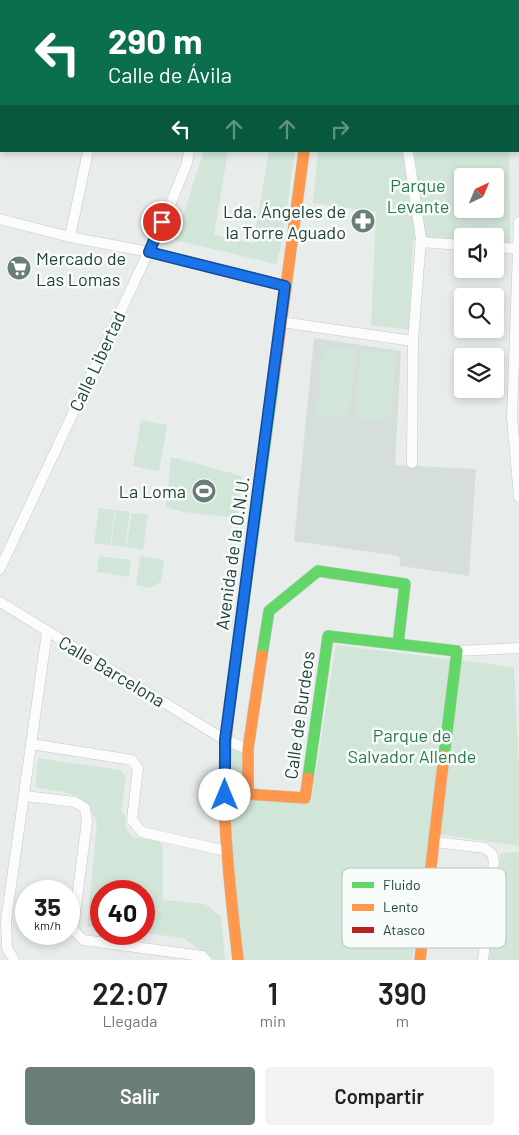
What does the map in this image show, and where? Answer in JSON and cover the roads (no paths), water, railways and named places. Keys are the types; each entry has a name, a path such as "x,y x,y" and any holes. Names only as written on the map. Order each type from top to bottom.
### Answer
{"street":[{"path":"70,238 88,152"},
{"name":"Calle Libertad","path":"0,569 169,208 187,162 189,152"},
{"name":"Avenida de la O.N.U.","path":"238,960 226,851 225,740 304,152"},
{"path":"408,152 420,242 413,341 412,463"},
{"path":"0,219 70,238 149,252 285,286"},
{"path":"519,222 512,417 519,497"},
{"path":"420,242 454,244"},
{"path":"504,248 518,249"},
{"path":"280,322 413,341"},
{"name":"Calle de Burdeos","path":"398,644 405,584 318,571 269,611 248,749 248,794 305,798 328,636 457,651"},
{"name":"Calle Barcelona","path":"0,602 225,740"},
{"path":"14,960 8,948 5,934 47,632"},
{"path":"431,868 457,651 519,648"},
{"path":"225,740 248,749"},
{"path":"31,744 132,760 138,768 132,820 142,832 226,851"},
{"path":"24,796 75,802 85,808 88,821 73,929 83,940 202,956 206,960"},
{"path":"434,842 485,848 492,854 493,868"}],"place":[{"name":"Lda. Ángeles de la Torre Aguado","path":"363,221"},
{"name":"Mercado de Las Lomas","path":"19,268"},
{"name":"La Loma","path":"204,491"}],"park label":[{"name":"Parque Levante","path":"418,195"},
{"name":"Parque de Salvador Allende","path":"412,745"}]}
